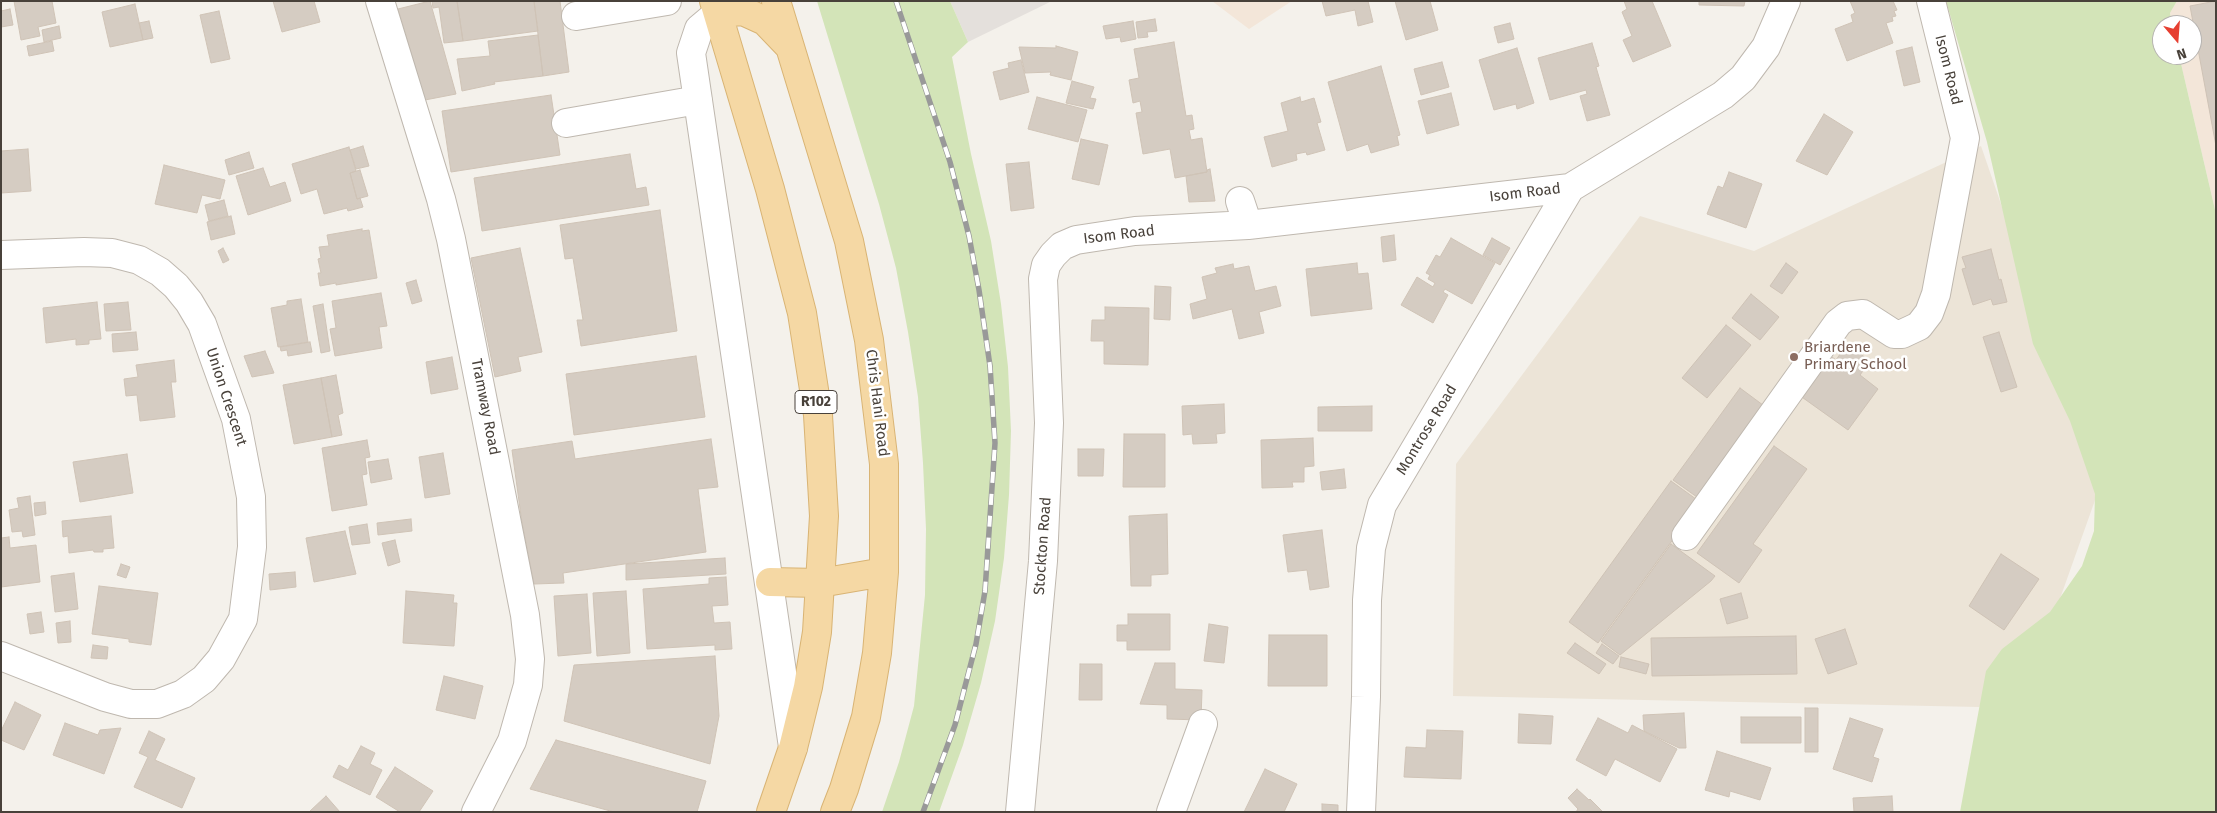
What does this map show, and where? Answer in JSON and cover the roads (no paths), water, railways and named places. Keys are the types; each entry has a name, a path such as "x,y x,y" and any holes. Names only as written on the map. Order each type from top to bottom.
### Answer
{"main road":[{"name":"Chris Hani Road","path":"776,1 849,241 869,340 884,464 884,572 877,654 866,717 835,812"},
{"path":"716,7 744,11 765,21 790,47"},
{"name":"R102","path":"716,7 770,189 802,312 818,424 824,516 816,641 808,688 793,748 771,812"},
{"path":"770,582 820,582 884,572"}],"street":[{"name":"Tramway Road","path":"380,1 441,199 451,239 525,615 530,659 528,685 512,741 476,812"},
{"path":"576,16 668,1"},
{"name":"Isom Road","path":"1043,279 1046,265 1053,254 1062,246 1076,240 1244,213 1570,188 1723,95 1744,78 1766,47 1786,1"},
{"name":"Isom Road","path":"1686,536 1838,323 1847,316 1863,314 1894,334 1902,334 1919,326 1929,313 1936,294 1966,138 1931,1"},
{"path":"716,7 699,29 691,53 793,748"},
{"path":"566,123 698,100"},
{"name":"Montrose Road","path":"1361,812 1366,697 1367,600 1370,557 1382,505 1570,188"},
{"name":"Union Crescent","path":"1,255 84,252 112,253 139,260 160,272 189,302 202,324 236,419 251,497 252,547 243,619 221,659 204,679 184,694 157,704 131,704 105,697 1,656"},
{"name":"Stockton Road","path":"1020,812 1043,562 1049,433 1043,279"},
{"path":"1171,812 1203,724"}],"railway":[{"path":"896,1 950,162 969,236 990,366 995,443 985,591 976,644 955,725 923,812"}],"place":[{"name":"Briardene Primary School","path":"1794,357"}]}
